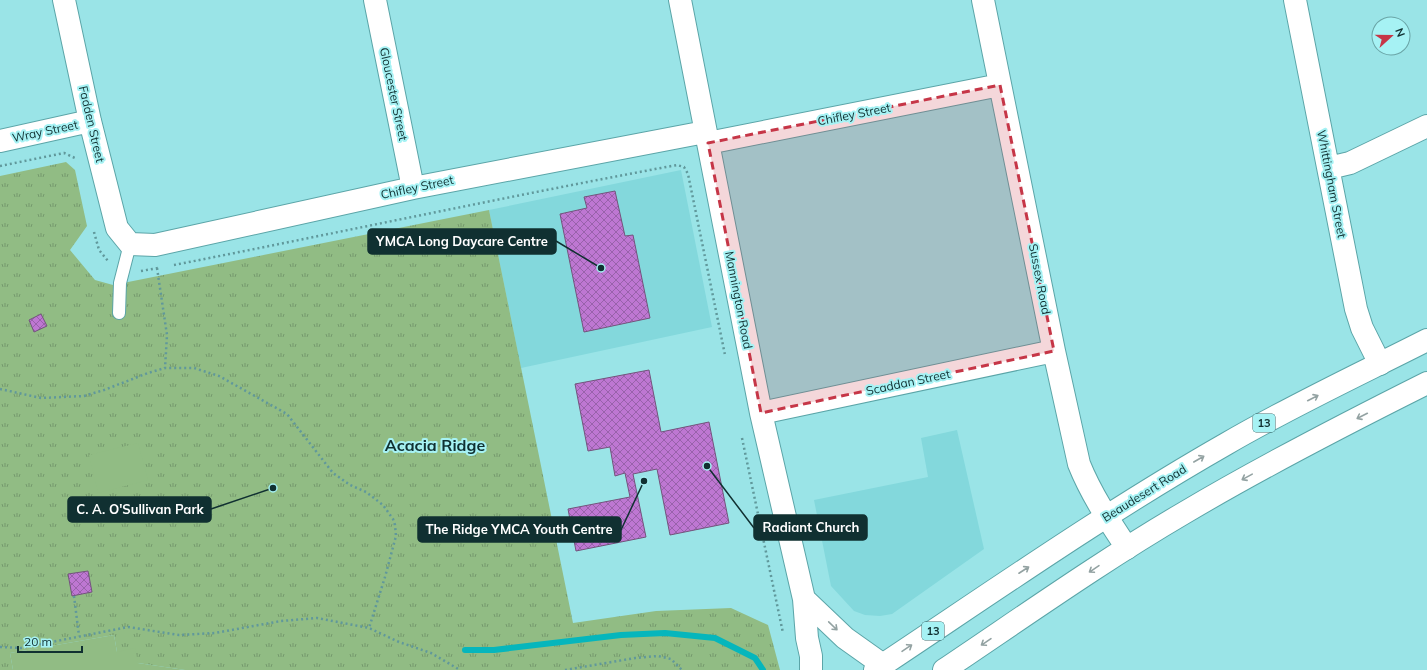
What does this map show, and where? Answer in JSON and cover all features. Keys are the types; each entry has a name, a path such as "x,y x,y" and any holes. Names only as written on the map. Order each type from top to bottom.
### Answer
{"main road":[{"name":"Fadden Street","path":"64,0 90,121 117,228 130,244"},
{"name":"Gloucester Street","path":"375,0 413,188"},
{"name":"Mannington Road","path":"680,0 761,413 804,599 807,638 811,656 811,670"},
{"name":"Sussex Road","path":"983,0 1054,351 1079,464 1084,477 1106,516 1127,548"},
{"name":"Whittingham Street","path":"1295,0 1356,309 1362,328 1380,364"},
{"name":"Chifley Street","path":"130,244 155,245 413,188 707,138 1000,85"},
{"name":"Wray Street","path":"0,141 90,121"},
{"path":"1329,168 1350,163 1427,126"},
{"name":"Beaudesert Road","path":"879,667 1106,516 1227,443 1427,340"},
{"name":"Scaddan Street","path":"761,413 1054,351"},
{"path":"944,670 1127,548 1184,513 1260,470 1427,383"},
{"path":"804,599 879,667"}],"lane":[{"path":"119,313 120,283 130,244"}],"path":[{"path":"0,166 64,153 75,158 80,164"},
{"path":"173,265 462,208 531,192 677,165 684,167 688,174 726,360"},
{"path":"94,231 99,250 108,262 135,272 165,267"},
{"path":"155,245 157,268 168,335 165,368"},
{"path":"0,389 41,398 84,396 165,368 194,368 219,376 287,414 333,473 366,492 383,505 393,520 396,536 369,628"},
{"path":"742,437 784,639"},
{"path":"74,596 78,636"},
{"path":"0,647 21,648 128,627 179,635 215,633 281,621 318,618 369,628 430,653 460,670"},
{"path":"565,670 636,658 658,656 671,660 682,670"}],"highlighted area":[{"path":"1000,85 1054,351 761,413 708,143"}],"shaded area":[{"path":"681,170 712,327 521,368 489,210"},
{"path":"957,430 984,549 892,614 880,616 865,615 854,611 831,586 814,500 928,477 921,438"}],"green space":[{"path":"66,162 75,170 87,226 70,250 95,280 113,285 489,210 573,623 656,611 731,608 768,625 780,670 185,670 138,663 117,652 114,635 10,653 13,670 0,670 0,176"},
{"path":"138,443 148,480 98,493 89,455"},
{"path":"114,635 117,652 135,648 138,663 185,670 13,670 10,653"}],"building":[{"path":"615,191 625,236 633,235 650,318 584,332 560,214 587,208 584,197"},
{"path":"41,314 47,326 34,332 29,320"},
{"path":"649,370 661,432 709,422 729,523 670,535 657,469 633,474 646,537 576,551 568,509 630,497 625,473 615,476 610,447 588,451 575,384"},
{"path":"88,571 92,592 72,596 68,574"}],"waterway":[{"path":"465,650 494,650 621,635 665,633 715,638 755,658 763,670"}],"place":[{"name":"YMCA Long Daycare Centre","path":"601,268"},
{"name":"Radiant Church","path":"707,466"},
{"name":"The Ridge YMCA Youth Centre","path":"644,481"},
{"name":"C. A. O'Sullivan Park","path":"273,488"}],"district":[{"name":"Acacia Ridge","path":"435,445"}]}
